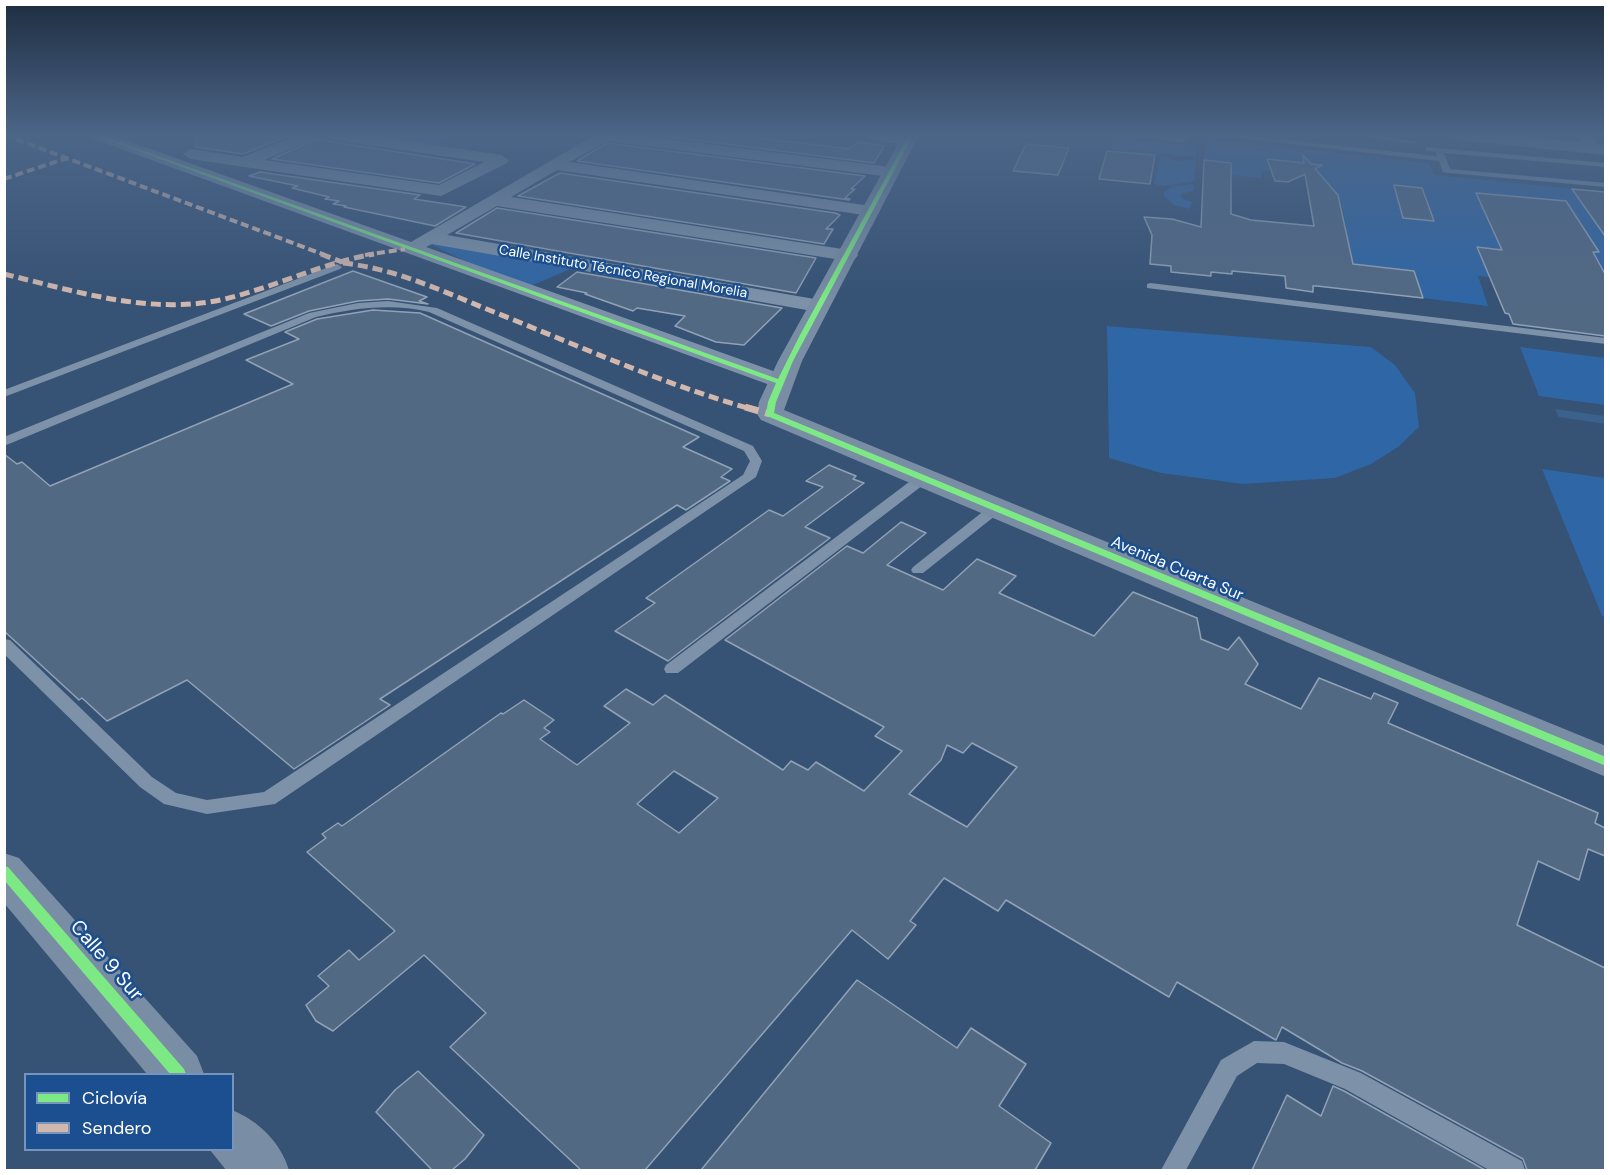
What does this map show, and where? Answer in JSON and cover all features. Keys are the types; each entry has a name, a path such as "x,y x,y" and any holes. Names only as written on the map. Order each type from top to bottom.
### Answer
{"street":[{"path":"246,190 781,382 818,306 882,190"},
{"path":"410,249 511,190"},
{"path":"725,190 871,211"},
{"path":"494,200 848,255"},
{"name":"Calle Instituto Técnico Regional Morelia","path":"429,238 818,306"},
{"name":"Avenida Cuarta Sur","path":"781,382 769,408 770,414 776,418 1605,762"},
{"name":"Calle 9 Sur","path":"4,871 178,1073"},
{"path":"234,1139 262,1170"}],"lane":[{"path":"4,394 337,267"},
{"path":"1150,286 1605,341"},
{"path":"4,442 313,315 348,306 392,303 414,304 433,310 749,449 756,461 748,477 268,799 207,807 171,799 146,782 4,644"},
{"path":"672,669 922,479"},
{"path":"918,570 995,509"},
{"path":"1173,1170 1228,1068 1254,1052 1284,1053 1353,1081 1513,1170"}],"shaded area":[{"path":"1168,190 1194,190 1180,195 1183,199 1192,202 1190,209 1174,205 1164,196 1164,192"},
{"path":"1335,190 1583,190 1605,192 1605,288 1478,276 1488,306 1423,298 1414,271 1348,263 1346,225"},
{"path":"424,241 578,266 523,289"},
{"path":"1107,326 1371,347 1395,365 1415,393 1419,427 1398,447 1371,464 1335,478 1243,484 1161,473 1109,458"},
{"path":"1520,347 1605,358 1605,405 1539,396"},
{"path":"1555,409 1605,416 1605,424 1559,417"},
{"path":"1542,469 1605,478 1605,617 1602,616"}],"building":[{"path":"300,190 384,190 420,195 414,199 466,207 435,226 333,204 339,201 325,199 329,197"},
{"path":"529,190 676,190 840,215 826,229 833,229 824,244 518,196"},
{"path":"778,190 854,190 845,198 849,200"},
{"path":"1203,190 1231,190 1231,214 1251,220 1314,226 1308,190 1333,190 1338,195 1353,264 1414,271 1423,298 1317,286 1313,286 1313,292 1286,288 1285,276 1232,271 1232,274 1211,272 1211,276 1171,272 1171,266 1150,264 1152,235 1144,217 1172,219 1201,227"},
{"path":"1395,190 1423,190 1434,221 1403,218"},
{"path":"1573,190 1605,192 1605,236"},
{"path":"1476,193 1566,201 1599,252 1593,252 1605,274 1605,336 1513,324 1509,314 1505,313 1477,247 1502,250"},
{"path":"497,208 816,258 796,293 456,233"},
{"path":"353,271 427,297 419,301 428,304 388,299 358,301 309,311 271,326 244,314"},
{"path":"577,272 782,308 744,345 716,342 675,326 685,316 637,308 633,311 585,294 587,293 557,287"},
{"path":"373,310 420,313 699,437 683,447 732,469 721,477 730,481 686,510 677,505 380,699 390,705 294,769 187,680 107,721 82,698 79,700 4,631 4,454 17,464 22,462 50,486 293,384 246,360 299,339 285,332 317,319"},
{"path":"829,465 856,476 853,479 864,483 805,527 830,538 668,661 615,631 655,603 646,598 769,510 783,516 823,487 806,481"},
{"path":"901,522 926,533 887,565 943,590 977,559 1016,576 999,593 1094,636 1133,592 1197,618 1201,639 1228,650 1239,637 1258,664 1245,684 1301,709 1319,678 1371,699 1374,693 1398,703 1388,723 1598,813 1595,823 1605,828 1605,856 1588,849 1579,880 1538,861 1517,925 1605,968 1605,1170 1527,1170 1523,1159 1362,1071 1342,1063 1282,1027 1276,1040 1177,982 1169,997 1006,900 998,911 944,878 910,921 916,925 888,959 852,930 645,1170 581,1170 450,1047 486,1013 424,955 333,1031 316,1021 306,1005 329,986 318,976 349,950 359,960 395,931 307,852 326,838 322,834 338,823 342,826 501,713 503,714 524,700 554,720 544,728 550,732 540,739 577,765 630,723 604,706 626,689 653,705 665,695 783,770 791,761 808,770 816,762 864,791 902,751 875,736 884,727 725,640 847,546 863,553","holes":["972,743 1017,767 967,827 909,794 941,760 947,745 963,753","674,771 718,798 679,833 637,804"]},
{"path":"857,980 957,1048 971,1028 1026,1064 999,1106 1051,1143 1035,1170 701,1170"},
{"path":"418,1071 484,1135 465,1159 452,1170 432,1170 376,1112 395,1090"},
{"path":"1333,1086 1485,1170 1252,1170 1287,1095 1321,1116"}],"marked path":[{"path":"151,190 342,262"},
{"path":"4,274 140,303 184,305 223,300 346,260 405,249"},
{"path":"343,263 399,274 664,380 770,414"}],"cycle path":[{"path":"248,190 781,382"},
{"path":"882,190 790,361 772,402 770,414 1606,762"},
{"path":"4,871 178,1073"}]}
